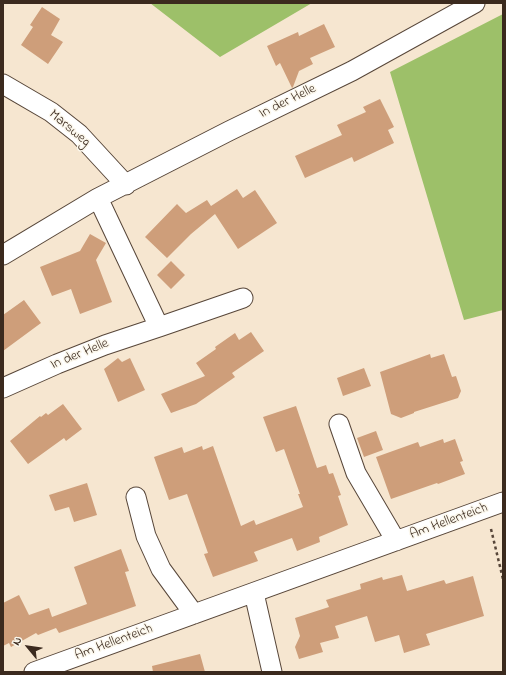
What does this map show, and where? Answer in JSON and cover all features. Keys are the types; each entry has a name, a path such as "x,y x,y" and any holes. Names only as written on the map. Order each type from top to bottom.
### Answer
{"street":[{"name":"In der Helle","path":"3,255 98,198 229,131 352,71 475,3"},
{"name":"Marsweg","path":"3,84 50,112 79,134 126,185"},
{"path":"98,198 159,326"},
{"name":"In der Helle","path":"3,388 98,347 243,298"},
{"name":"Am Hellenteich","path":"339,424 356,473 396,541"},
{"path":"136,497 146,536 162,569 194,614"},
{"name":"Am Hellenteich","path":"34,672 503,502"},
{"path":"254,593 272,672"}],"path":[{"path":"486,508 503,579"}],"green space":[{"path":"150,3 312,3 220,57"},
{"path":"503,14 503,310 464,320 390,72"}],"building":[{"path":"42,7 60,19 51,35 63,42 48,64 21,45 33,27 30,25"},
{"path":"324,24 335,47 310,58 313,64 299,71 292,88 280,63 276,66 267,46 298,32 299,36"},
{"path":"380,99 394,127 388,130 394,143 354,162 352,157 305,178 295,156 342,135 337,125 366,112 363,107"},
{"path":"237,189 243,198 255,190 277,223 238,249 215,214 191,234 167,258 145,237 177,204 186,213 207,200 211,206"},
{"path":"90,234 106,243 96,260 112,302 80,314 71,289 52,296 40,267 80,251"},
{"path":"171,261 185,275 171,289 157,275"},
{"path":"24,300 41,323 3,351 3,315"},
{"path":"251,332 264,351 232,373 235,377 196,404 171,413 161,394 205,376 196,363 235,333 239,340"},
{"path":"430,354 431,358 444,354 452,377 456,376 461,391 458,398 414,412 401,418 391,414 380,372"},
{"path":"118,358 122,362 130,358 145,390 118,402 104,369"},
{"path":"364,368 371,386 343,396 337,378"},
{"path":"63,404 82,429 66,441 64,438 28,464 10,441 40,416 41,417 46,413 48,415"},
{"path":"296,406 317,468 326,465 329,474 333,473 341,495 338,496 348,525 319,537 320,542 297,551 292,538 254,552 258,561 213,577 204,554 208,553 187,494 169,500 154,457 182,447 184,453 202,446 203,450 213,446 241,526 254,520 256,525 303,507 284,449 276,452 263,417"},
{"path":"376,431 383,450 364,457 357,438"},
{"path":"443,439 444,443 455,439 463,461 460,462 465,474 391,499 376,457 418,442 420,447"},
{"path":"87,483 97,515 74,522 69,507 55,511 49,495"},
{"path":"121,549 129,571 125,572 136,606 59,633 56,628 38,635 36,633 11,647 9,643 3,646 3,603 19,595 29,615 49,608 52,617 87,604 74,567"},
{"path":"402,575 407,591 444,580 446,584 473,576 484,616 426,634 430,645 404,653 399,635 375,642 367,616 335,626 339,638 320,643 323,652 299,659 295,647 300,636 295,618 329,607 326,600 361,589 360,584 382,577 383,580"},
{"path":"200,654 205,672 153,672 152,666"}]}
